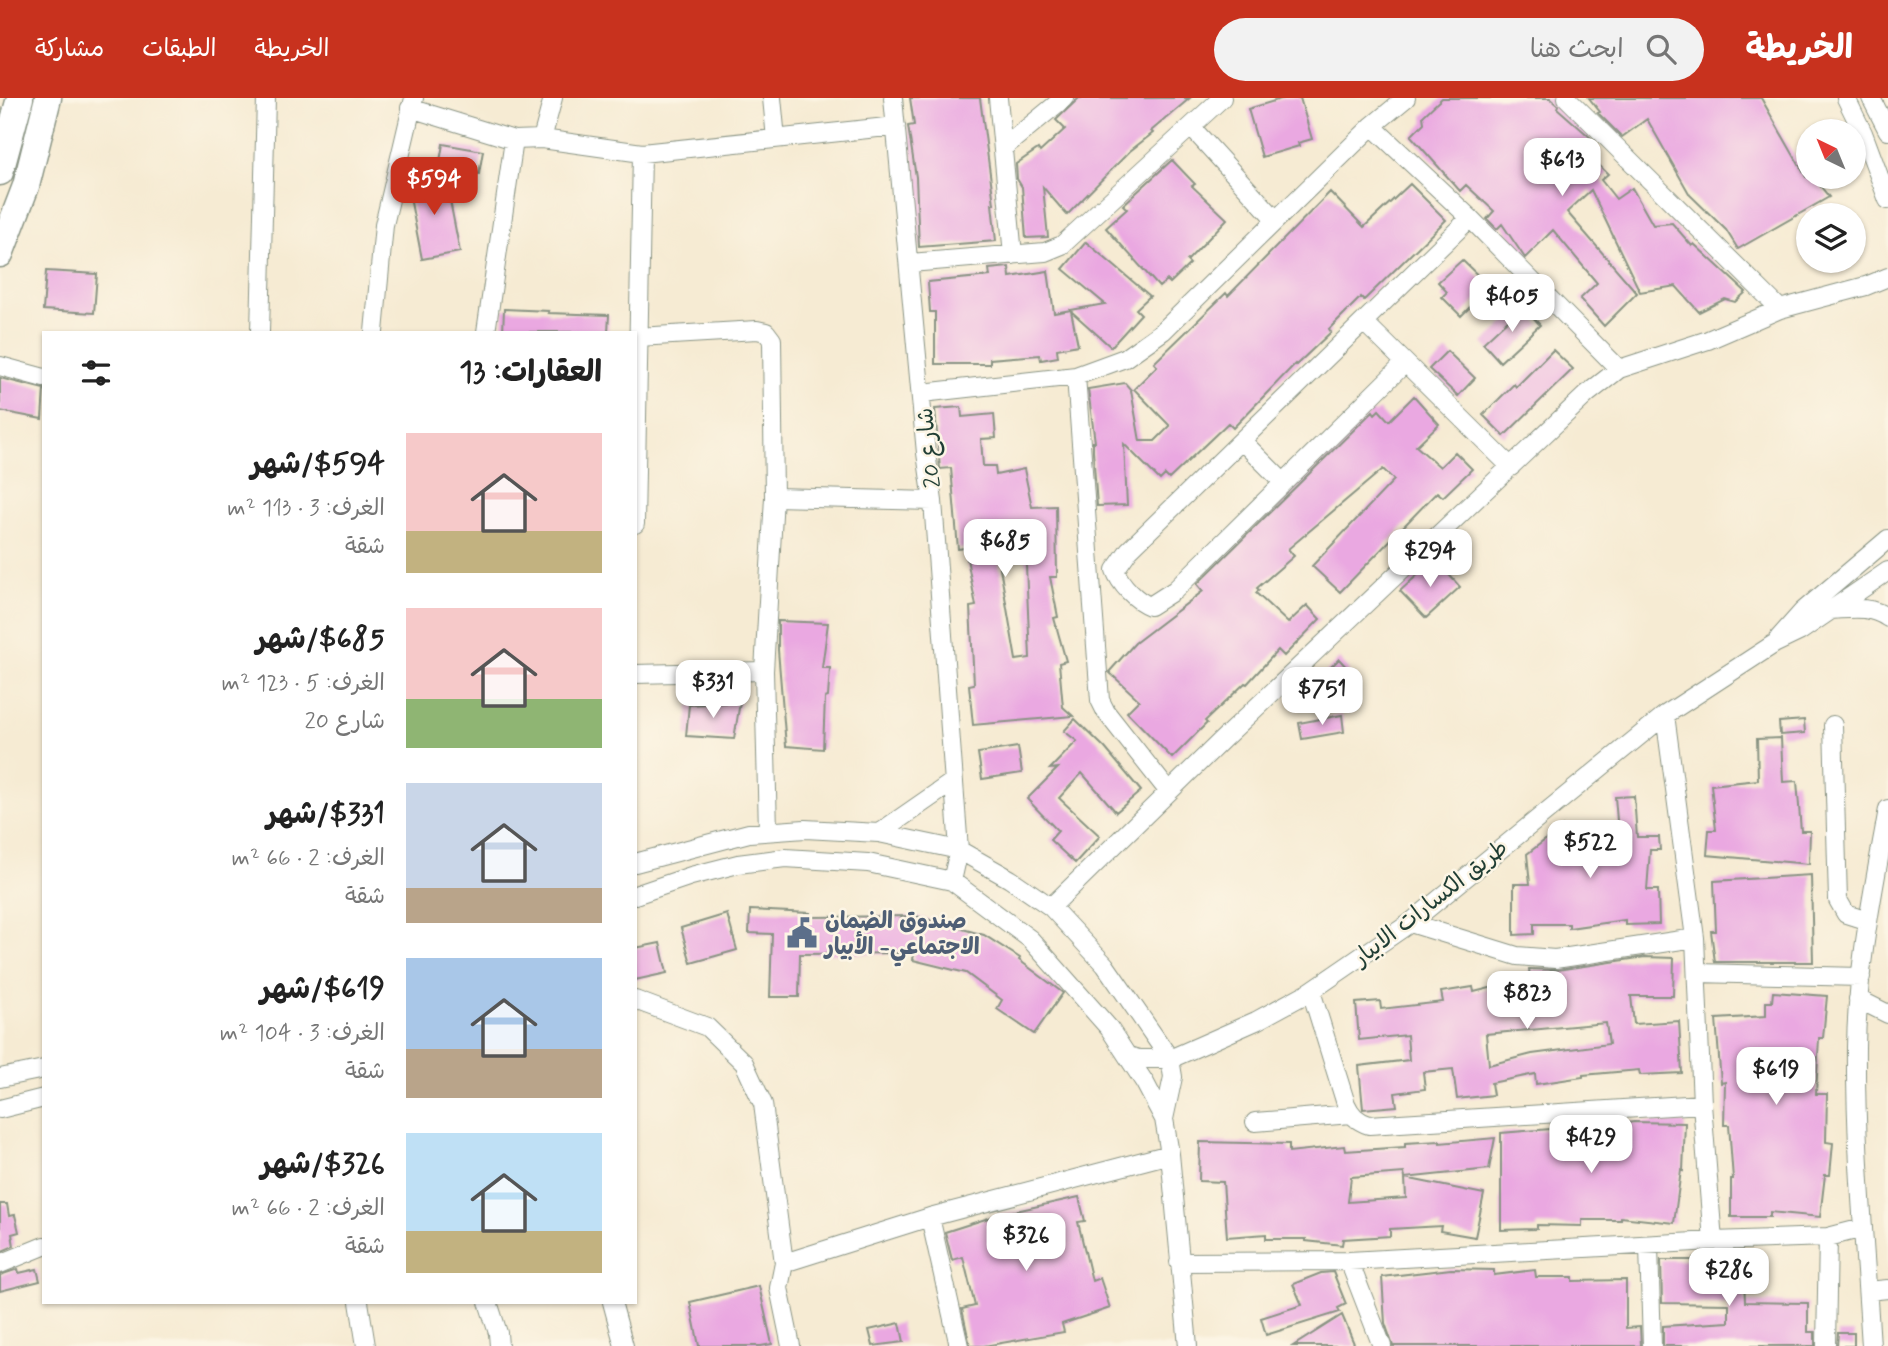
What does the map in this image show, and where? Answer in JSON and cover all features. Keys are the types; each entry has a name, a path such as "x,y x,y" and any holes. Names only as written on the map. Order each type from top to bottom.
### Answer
{"highway":[{"path":"0,172 20,98"},
{"path":"0,254 26,186 48,98"}],"street":[{"path":"260,331 266,98"},
{"path":"541,139 553,98"},
{"path":"772,98 776,139"},
{"name":"شارع 20","path":"893,98 926,453 933,501 959,850 952,881"},
{"path":"998,98 1013,255"},
{"path":"1003,148 1064,98"},
{"path":"910,263 1013,255 1045,251 1062,245 1222,98"},
{"path":"922,393 1076,376 1125,358 1163,331 1372,126 1406,98"},
{"path":"1567,98 1780,309"},
{"path":"1846,98 1863,133 1888,200"},
{"path":"1871,98 1887,128"},
{"path":"374,331 384,225 412,103 514,140 541,139 642,153 896,126"},
{"path":"1372,126 1470,218 1619,369"},
{"path":"1192,128 1276,220"},
{"path":"486,331 514,140"},
{"path":"637,399 642,153"},
{"path":"1405,363 1175,590 1150,606 1142,604 1118,578 1115,570 1120,560 1470,218"},
{"path":"1051,907 1587,394 1619,369 1707,340 1780,309 1866,286 1888,276"},
{"path":"1364,322 1511,467"},
{"path":"638,337 757,330 766,332 772,340 774,498 764,671 768,831"},
{"path":"0,366 42,377"},
{"path":"1076,376 1100,700 1106,712 1169,792"},
{"path":"1242,441 1283,482"},
{"path":"774,498 933,501"},
{"name":"طريق الكسارات الابيار","path":"1774,644 1803,611 1888,539"},
{"name":"طريق الكسارات الابيار","path":"1170,1059 1256,1021 1311,991 1410,923 1665,715 1774,644 1799,632 1888,571"},
{"path":"1830,610 1874,610 1888,618"},
{"path":"637,674 764,671"},
{"path":"1665,715 1695,938 1702,1104 1713,1241"},
{"path":"1833,725 1838,900 1846,914 1868,921"},
{"path":"879,833 954,781"},
{"path":"1871,1346 1856,1047 1858,999 1868,921 1888,809"},
{"path":"637,862 749,833 805,829 879,833 959,850 1010,879 1051,907 1105,964 1170,1059 1173,1077 1164,1119"},
{"path":"637,894 738,864 785,858 868,863 952,881 1030,939 1109,1028 1129,1056 1164,1119 1170,1154 1188,1346"},
{"path":"1410,923 1517,956 1555,959 1695,938"},
{"path":"1697,973 1861,977"},
{"path":"1311,991 1351,1114"},
{"path":"1858,999 1888,1014"},
{"path":"637,1001 707,1027 744,1063 763,1104 784,1263 779,1288 791,1346"},
{"path":"1129,1056 1139,1059 1170,1059"},
{"path":"0,1079 42,1069"},
{"path":"0,1109 42,1098"},
{"path":"1255,1122 1351,1114 1368,1125 1702,1104"},
{"path":"784,1263 930,1217 1170,1154"},
{"path":"930,1217 959,1346"},
{"path":"1179,1262 1349,1261 1828,1237 1863,1228"},
{"path":"1826,1346 1828,1237"},
{"path":"1649,1245 1652,1346"},
{"path":"0,1264 42,1247"},
{"path":"1349,1261 1382,1346"},
{"path":"1868,1290 1888,1289"},
{"path":"359,1304 366,1346"},
{"path":"489,1304 498,1333 499,1346"},
{"path":"613,1304 624,1346"}],"building":[{"path":"910,98 980,98 994,204 996,241 919,247 916,177 908,126 914,125"},
{"path":"1079,98 1190,98 1151,131 1153,133 1130,151 1067,215 1043,187 1048,237 1026,238 1022,187 1017,179 1016,164 1038,149 1040,152 1065,129 1056,120"},
{"path":"1284,98 1300,98 1312,139 1298,143 1299,146 1262,157 1248,109"},
{"path":"1442,98 1550,98 1558,105 1557,108 1591,138 1581,148 1608,174 1601,180 1616,199 1632,188 1653,225 1672,223 1692,246 1694,244 1746,292 1735,302 1725,299 1699,312 1676,286 1640,292 1591,190 1567,212 1637,293 1604,326 1580,299 1597,283 1553,230 1525,258 1502,224 1497,229 1487,219 1494,211 1466,185 1460,191 1411,136 1424,123 1423,116"},
{"path":"1589,98 1761,98 1796,159 1796,189 1823,189 1829,197 1818,203 1796,203 1796,216 1738,249 1726,230 1690,195 1647,119 1622,137 1598,113 1600,112"},
{"path":"443,144 483,151 479,174 439,167"},
{"path":"1172,160 1195,184 1192,186 1227,219 1187,261 1190,264 1170,283 1167,280 1159,287 1106,228 1127,209 1123,205"},
{"path":"444,170 460,252 422,259 408,187 428,182 427,173"},
{"path":"1410,184 1446,220 1364,300 1361,297 1329,329 1331,332 1295,364 1233,428 1228,423 1169,479 1165,475 1160,480 1124,444 1127,505 1097,506 1093,451 1095,442 1088,389 1125,383 1131,390 1140,441 1155,441 1170,426 1134,389 1157,366 1154,363 1226,293 1228,296 1330,192 1364,227"},
{"path":"1086,242 1150,296 1136,309 1141,314 1111,347 1071,311 1078,345 1057,349 1058,357 1041,360 1040,355 990,359 990,364 935,364 935,312 930,312 928,282 990,276 989,269 1009,267 1010,277 1048,271 1054,313 1105,304 1063,269"},
{"path":"1462,260 1490,287 1461,316 1442,297 1447,292 1438,282"},
{"path":"46,271 97,274 94,313 43,310"},
{"path":"1523,306 1540,325 1500,362 1483,343"},
{"path":"504,309 609,315 608,331 503,331"},
{"path":"1553,350 1573,369 1504,436 1483,415"},
{"path":"1447,351 1475,378 1458,396 1429,369"},
{"path":"0,378 42,388 42,419 0,411"},
{"path":"1414,396 1439,424 1416,446 1440,467 1455,452 1472,469 1443,497 1437,492 1340,592 1312,566 1394,480 1383,469 1288,549 1294,556 1257,588 1259,590 1256,593 1288,623 1307,605 1320,619 1284,656 1278,650 1247,684 1205,721 1207,723 1172,758 1127,712 1139,700 1109,672 1135,643 1203,591 1197,584 1373,411 1375,414 1379,410 1389,421"},
{"path":"961,407 962,417 994,414 996,438 981,439 983,466 995,466 996,475 1024,469 1032,507 1056,506 1057,577 1050,577 1058,617 1054,618 1066,661 1059,663 1063,707 1073,716 973,725 969,685 974,684 970,607 976,606 965,548 958,549 951,468 940,469 935,409","holes":["1025,542 1030,658 1016,660 996,545"]},
{"path":"1435,559 1460,587 1426,618 1400,591"},
{"path":"778,621 828,623 822,668 830,668 828,697 825,698 823,749 786,746"},
{"path":"1339,659 1349,670 1336,684 1325,673"},
{"path":"740,702 734,739 686,736 689,705"},
{"path":"1342,715 1344,732 1302,739 1299,723"},
{"path":"1075,719 1105,748 1141,791 1116,812 1082,773 1059,798 1100,836 1075,863 1050,840 1058,831 1027,799 1058,768 1050,769 1077,741 1064,731"},
{"path":"1804,720 1805,733 1780,735 1779,722"},
{"path":"1781,738 1783,782 1797,781 1801,831 1810,831 1809,864 1707,855 1709,830 1716,830 1711,785 1758,780 1757,739"},
{"path":"1018,747 1022,773 982,779 978,753"},
{"path":"1634,796 1637,837 1659,837 1660,850 1650,850 1647,890 1658,890 1659,924 1625,925 1625,920 1569,928 1569,924 1534,924 1534,934 1514,935 1514,884 1530,884 1527,854 1562,827 1563,845 1616,843 1618,832 1615,797"},
{"path":"1811,875 1813,962 1715,962 1711,931 1716,931 1714,881"},
{"path":"750,910 810,913 810,917 916,916 984,935 1020,958 1019,960 1063,993 1034,1034 997,1009 1002,1000 966,973 913,960 914,953 800,954 799,997 770,997 772,934 749,933"},
{"path":"727,914 737,950 691,963 681,928"},
{"path":"660,943 667,973 637,980 637,948"},
{"path":"1645,957 1674,958 1673,996 1631,996 1634,1024 1679,1021 1682,1073 1640,1075 1639,1070 1583,1075 1536,1084 1535,1074 1491,1083 1493,1095 1457,1099 1453,1069 1423,1072 1425,1089 1395,1093 1397,1106 1363,1109 1359,1066 1409,1060 1407,1035 1359,1040 1356,1003 1380,1001 1381,1009 1443,1002 1441,992 1473,987 1474,992 1530,978 1529,969 1557,970","holes":["1606,1023 1609,1044 1532,1054 1489,1065 1486,1034"]},
{"path":"1773,992 1827,996 1823,1038 1819,1038 1816,1094 1827,1094 1826,1142 1833,1143 1830,1175 1825,1175 1820,1217 1770,1212 1770,1217 1731,1217 1733,1179 1729,1125 1724,1125 1725,1082 1721,1083 1716,1019 1766,1016 1766,1002 1772,1002"},
{"path":"1634,1122 1685,1123 1683,1171 1681,1170 1674,1223 1621,1217 1621,1220 1582,1220 1582,1226 1537,1225 1537,1229 1501,1230 1501,1133 1551,1129 1590,1131 1590,1128"},
{"path":"1495,1138 1489,1169 1405,1178 1484,1194 1475,1237 1440,1231 1441,1226 1390,1229 1390,1236 1343,1239 1342,1245 1306,1239 1266,1239 1266,1234 1227,1237 1223,1182 1199,1181 1200,1142 1289,1144 1289,1152 1344,1146 1345,1151 1405,1147 1405,1143","holes":["1404,1173 1406,1198 1348,1202 1351,1177"]},
{"path":"1079,1197 1085,1221 1078,1222 1092,1281 1100,1278 1110,1308 1062,1324 1064,1332 970,1346 962,1309 975,1306 963,1257 952,1260 945,1232 998,1215"},
{"path":"0,1204 7,1204 9,1216 15,1215 19,1232 12,1234 14,1246 0,1252"},
{"path":"1743,1256 1745,1302 1808,1303 1808,1332 1815,1332 1815,1346 1663,1346 1663,1326 1729,1322 1729,1304 1662,1303 1661,1260"},
{"path":"18,1269 19,1273 37,1269 40,1281 0,1291 0,1275"},
{"path":"1451,1269 1494,1270 1494,1275 1535,1270 1536,1277 1573,1277 1573,1281 1626,1280 1626,1328 1640,1327 1641,1346 1393,1346 1385,1323 1382,1277"},
{"path":"1333,1272 1346,1304 1338,1308 1340,1312 1266,1335 1261,1318 1302,1305 1293,1284 1321,1273"},
{"path":"759,1286 772,1344 699,1346 690,1302"},
{"path":"1342,1315 1355,1346 1293,1346"},
{"path":"900,1323 904,1342 873,1346 869,1330"},
{"path":"1838,1333 1854,1333 1854,1346 1837,1346"}],"place":[{"name":"صندوق الضمان الاجتماعي- الأبيار","path":"802,933"}]}
